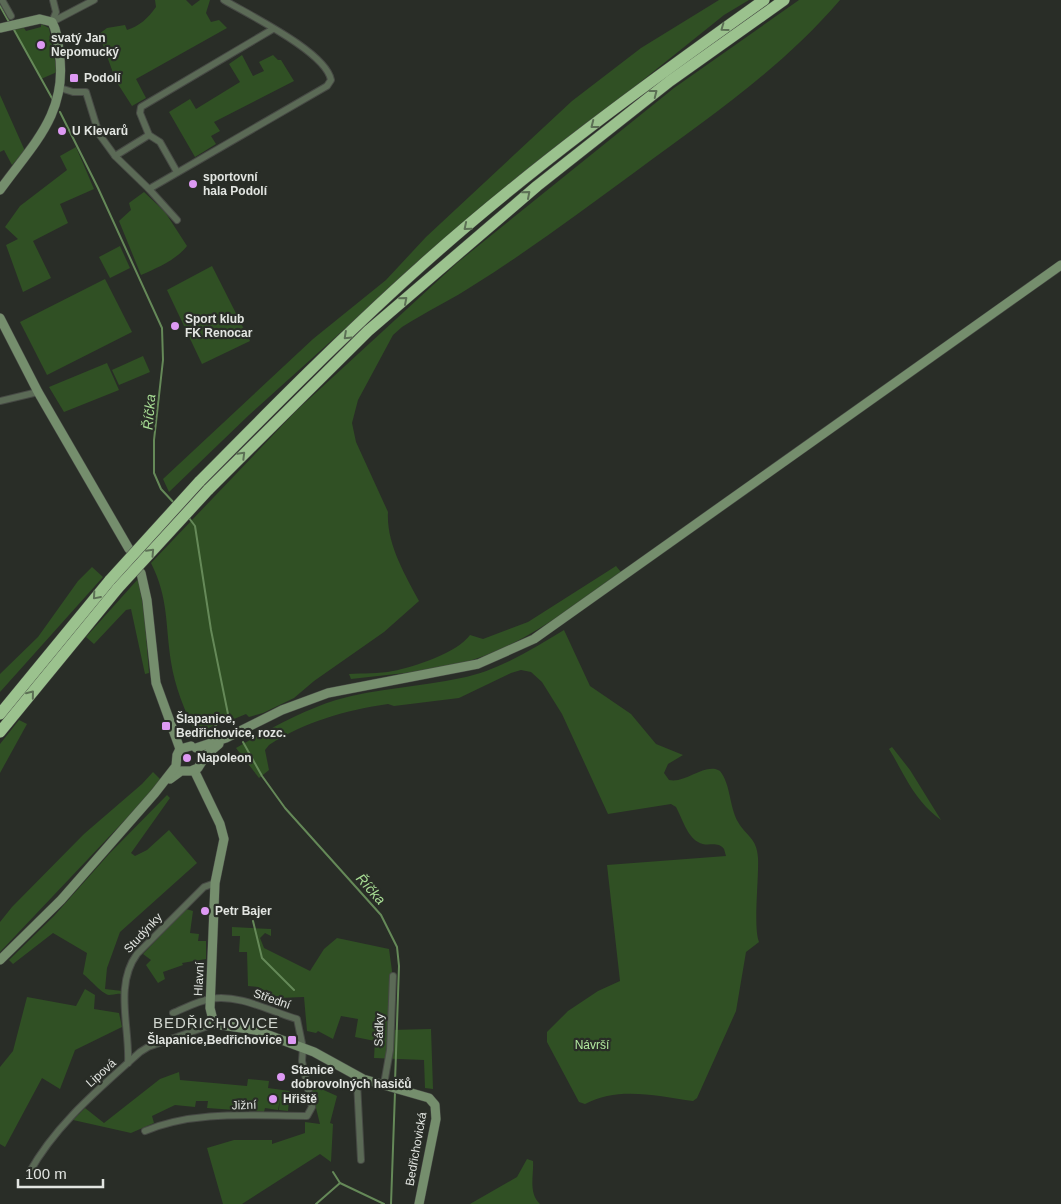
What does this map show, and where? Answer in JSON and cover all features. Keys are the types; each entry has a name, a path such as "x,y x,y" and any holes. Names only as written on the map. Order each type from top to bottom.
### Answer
{"highway":[{"path":"0,732 114,584 199,482 296,384 422,266 552,158 660,74 764,0"},
{"path":"0,703 83,611 114,584 368,331 536,186 670,81 784,0"},
{"path":"0,714 83,611"}],"main road":[{"path":"0,190 43,134 57,100 62,66 52,22 40,19 13,20 2,27"},
{"path":"180,749 226,738 282,710 328,693 478,664 534,639 1061,265"},
{"path":"0,318 38,392 129,548"},
{"path":"0,960 61,900 155,793 177,762 177,755 180,749 172,722 160,696 153,670 147,600 140,573"},
{"path":"172,722 202,759"},
{"path":"155,793 178,773 198,768 202,759 226,738"},
{"path":"177,762 189,770"},
{"name":"Hlavní","path":"189,770 216,816 224,839 215,883 210,999 214,1024"},
{"path":"214,1024 255,1030 303,1048 358,1077 384,1084"},
{"name":"Bedřichovická","path":"384,1084 422,1094 431,1099 436,1108 436,1119 420,1204"}],"street":[{"path":"2,0 13,20"},
{"path":"52,22 56,12 53,0"},
{"path":"52,22 94,0"},
{"path":"149,189 327,86 332,80 330,73 324,65 298,43 224,0"},
{"path":"177,172 160,142 149,135 140,112 141,107 273,29"},
{"path":"60,88 73,92 86,92 99,134 115,156 177,220"},
{"path":"115,156 149,135"},
{"path":"0,402 38,392"},
{"name":"Studýnky","path":"128,1063 129,1049 124,1016 129,964 204,887 215,883"},
{"name":"Sádky","path":"384,1084 390,1050 392,976"},
{"path":"173,1013 210,999"},
{"name":"Střední","path":"210,999 252,1002 267,1010 297,1019 303,1048"},
{"name":"Lipová","path":"29,1173 41,1150 66,1120 140,1052 148,1047 214,1024"},
{"name":"Jižní","path":"145,1132 187,1119 288,1114 306,1116 312,1107 302,1060 303,1048"},
{"path":"129,1049 140,1052"},
{"path":"358,1077 362,1160"}],"green space":[{"path":"155,0 186,0 192,6 200,0 210,0 206,13 211,22 219,20 227,28 136,79 146,98 132,106 116,81 99,34 107,28 125,25 127,30 140,24 156,7"},
{"path":"719,0 749,0 724,15 441,242 249,415 169,492 163,479 313,339 386,280 426,237 572,101 641,48"},
{"path":"799,0 840,0 793,49 716,112 517,257 468,289 402,327 393,335 358,400 352,423 356,442 388,512 388,524 393,547 419,601 384,632 314,681 294,698 263,713 249,717 246,714 234,719 230,713 210,728 195,732 175,680 171,662 164,600 151,563 296,411 457,263 674,88"},
{"path":"41,24 49,28 57,72 41,79 13,29 24,28 26,31 41,27"},
{"path":"242,55 253,76 264,71 259,62 273,55 278,60 281,60 294,81 214,122 220,131 211,136 216,144 195,157 169,112 190,99 196,109 240,82 229,64"},
{"path":"0,95 25,151 12,165 4,150 0,152"},
{"path":"76,147 94,189 60,204 68,223 33,241 51,278 23,292 6,245 18,239 5,227 20,206 67,170 60,156"},
{"path":"144,192 165,212 187,246 172,259 141,275 119,221 131,210 129,203"},
{"path":"120,246 130,268 110,278 99,257"},
{"path":"212,266 250,341 202,364 167,290"},
{"path":"105,279 132,332 47,375 20,322"},
{"path":"143,356 150,372 119,385 112,370"},
{"path":"107,363 119,390 64,412 49,387"},
{"path":"616,566 621,572 544,626 481,657 445,667 351,679 349,674 388,672 412,666 455,648 470,635 483,639 528,622"},
{"path":"92,567 103,577 0,692 0,674 38,637 78,581"},
{"path":"138,579 144,611 149,673 145,674 131,609 126,610 94,644 86,637"},
{"name":"Návrší","path":"564,630 590,686 631,714 656,744 683,755 668,764 664,773 669,780 682,779 708,769 720,771 726,783 735,816 756,846 758,867 756,926 759,942 746,952 736,1011 697,1098 693,1101 652,1095 624,1094 598,1098 585,1104 579,1102 547,1042 547,1032 568,1011 598,991 620,981 607,865 726,856 724,849 715,844 701,844 694,839 676,807 671,804 608,814 562,714 542,682 531,672 521,670 511,673 459,698 394,706 388,704 326,718 296,730 269,745 265,750 269,770 259,778 236,748 297,715 323,704 351,696 474,675 501,665 527,652"},
{"path":"19,720 27,724 0,773 0,744"},
{"path":"892,747 910,770 941,820 911,788 889,749"},
{"path":"153,772 161,780 0,952 0,922 12,907 84,834 142,784"},
{"path":"167,795 170,798 131,853 135,856 147,850 169,830 197,863 120,932 107,968 105,989 122,991 121,994 106,994 83,974 87,953 53,933 13,964 9,960 54,916 109,854"},
{"path":"186,909 193,911 190,933 199,934 198,941 206,941 206,959 182,963 183,965 163,972 165,979 158,983 146,965 151,960 143,954"},
{"path":"232,927 271,929 271,936 265,933 260,938 264,948 310,971 324,949 337,938 389,949 392,971 391,1030 431,1029 433,1089 425,1088 424,1060 374,1058 375,1041 355,1037 358,1019 341,1016 333,1039 318,1031 316,1033 307,1031 304,997 277,998 258,987 248,986 247,952 239,952 240,936 232,936"},
{"path":"85,989 95,995 94,1009 119,1013 122,1027 75,1050 60,1089 42,1078 5,1147 0,1144 0,1067 13,1051 27,997 76,1006"},
{"path":"179,1072 180,1080 247,1086 248,1079 269,1081 268,1088 290,1091 288,1111 279,1110 280,1099 278,1110 265,1108 264,1112 207,1108 208,1101 196,1101 195,1107 175,1105 152,1116 154,1123 131,1133 73,1120 85,1108 104,1123 160,1079"},
{"path":"310,1084 337,1096 330,1123 333,1124 331,1162 320,1154 242,1204 223,1204 207,1148 234,1140 272,1140 272,1144 305,1133 305,1122 320,1124"},
{"path":"527,1159 533,1161 532,1184 536,1200 540,1204 470,1204 517,1177"}],"waterway":[{"name":"Říčka","path":"0,6 9,22"},
{"name":"Říčka","path":"13,28 53,100"},
{"name":"Říčka","path":"60,112 98,188 162,328 163,360 154,440 154,473 161,489 175,504"},
{"name":"Říčka","path":"189,518 195,526 211,630 229,719 220,721 212,729 195,737"},
{"name":"Říčka","path":"243,742 262,776 285,808 381,915 397,947 399,966 395,1082"},
{"path":"253,921 262,958 294,990"},
{"name":"Říčka","path":"391,1204 395,1092"},
{"path":"333,1172 340,1183 384,1204"},
{"path":"316,1204 340,1183"}],"place":[{"name":"svatý Jan Nepomucký","path":"41,45"},
{"name":"Podolí","path":"74,78"},
{"name":"U Klevarů","path":"62,131"},
{"name":"sportovní hala Podolí","path":"193,184"},
{"name":"Sport klub FK Renocar","path":"175,326"},
{"name":"Šlapanice, Bedřichovice, rozc.","path":"166,726"},
{"name":"Napoleon","path":"187,758"},
{"name":"Petr Bajer","path":"205,911"},
{"name":"Šlapanice,Bedřichovice","path":"292,1040"},
{"name":"Stanice dobrovolných hasičů","path":"281,1077"},
{"name":"Hřiště","path":"273,1099"}],"district":[{"name":"BEDŘICHOVICE","path":"216,1022"}]}
